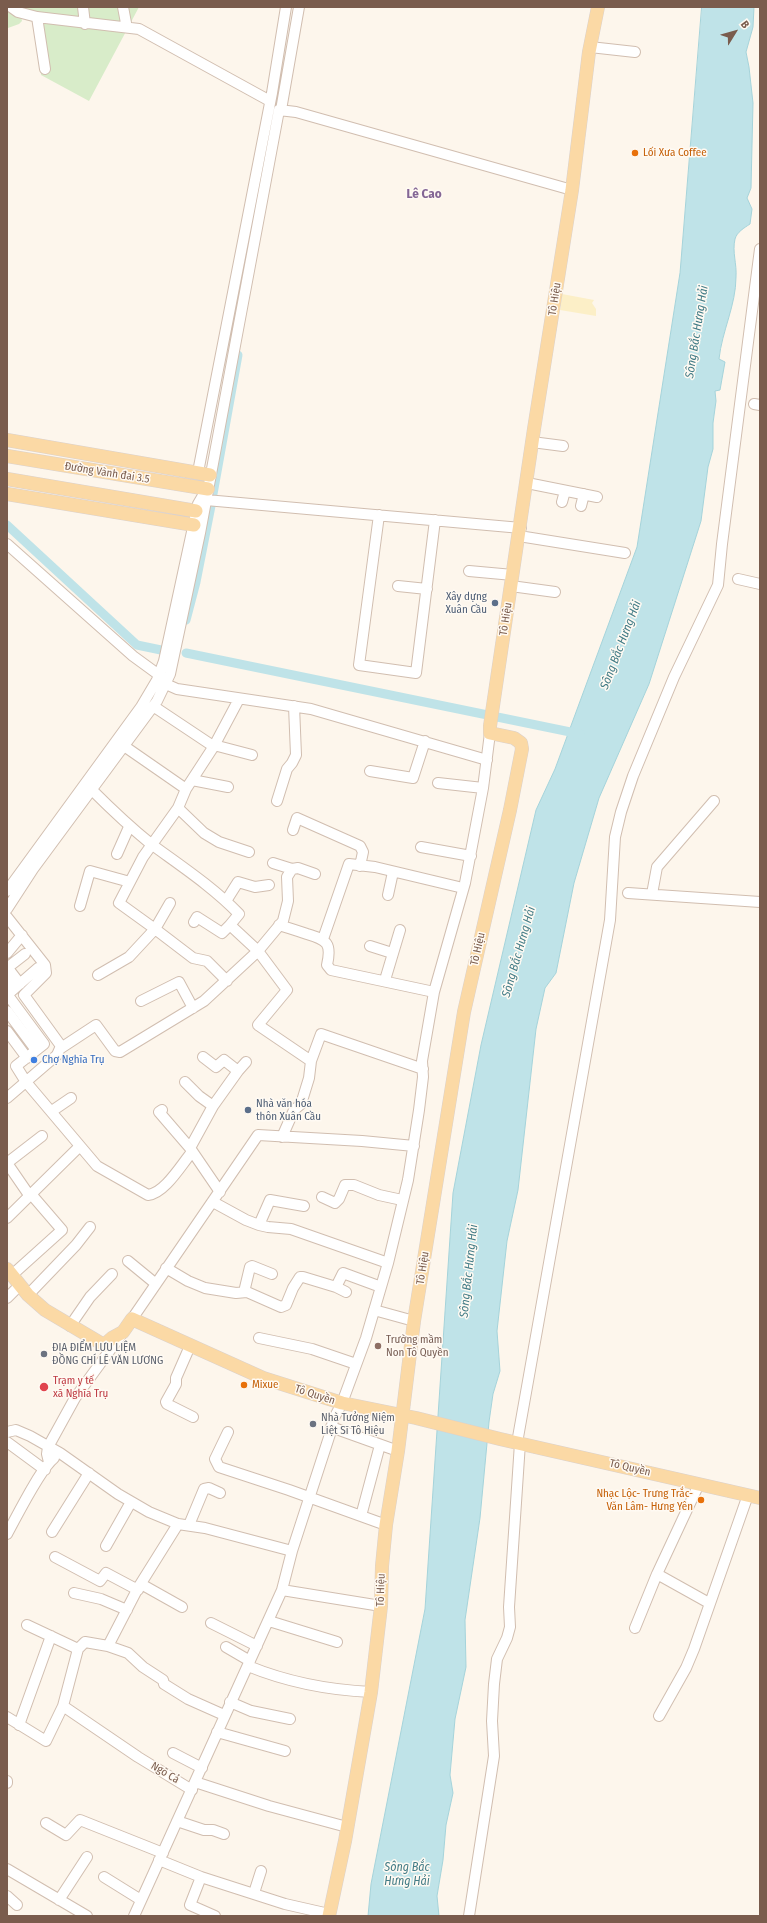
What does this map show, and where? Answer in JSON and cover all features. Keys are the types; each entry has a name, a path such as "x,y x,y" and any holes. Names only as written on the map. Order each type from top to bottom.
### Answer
{"main road":[{"name":"Tô Hiệu","path":"329,1915 347,1827 371,1692 381,1606 382,1566 386,1525 398,1451 414,1321 464,1012 510,810 522,749 521,743 514,738 490,730 532,442 572,190 590,47 598,7"},
{"path":"7,440 204,474"},
{"path":"27,497 35,445"},
{"name":"Đường Vành đai 3.5","path":"7,456 207,495"},
{"name":"Đường Vành đai 3.5","path":"7,479 196,511"},
{"path":"7,494 194,525"},
{"path":"17,1281 45,1310 107,1348 112,1338 123,1332 132,1319"},
{"name":"Tô Quyền","path":"132,1319 263,1378 342,1403 416,1418 500,1439 754,1496"}],"street":[{"path":"11,7 18,12 37,17 85,24 139,29 270,101"},
{"path":"83,7 85,24"},
{"path":"123,7 126,23 123,27"},
{"path":"275,114 270,101 286,7"},
{"path":"7,909 141,708 161,680 170,674 207,495 204,474 275,114 298,7"},
{"path":"37,17 45,69"},
{"path":"590,47 635,52"},
{"path":"275,114 303,114 572,190"},
{"path":"469,1916 494,1756 492,1721 497,1659 507,1638 510,1627 509,1607 519,1443 610,920 614,838 633,776 674,677 718,585 760,249"},
{"path":"532,442 563,446"},
{"path":"527,483 597,497"},
{"path":"562,502 565,491"},
{"path":"581,506 584,494"},
{"path":"7,891 88,788 124,746 153,706 161,680 196,511 201,498 207,495 435,520 520,532 625,553"},
{"path":"379,515 358,665 416,673 435,520"},
{"path":"7,544 127,651 161,680 177,689 294,706 425,741 487,760"},
{"path":"469,571 555,592"},
{"path":"738,579 760,584"},
{"path":"398,586 427,589"},
{"path":"227,981 207,961 193,958 119,903 151,844 178,808 186,789 214,746 239,699"},
{"path":"153,706 214,746 252,755"},
{"path":"277,801 287,769 296,755 294,706"},
{"path":"134,1916 202,1768 238,1682 249,1663 282,1590 292,1551 331,1427 337,1410 342,1403 356,1364 381,1287 414,1146 422,1069 434,992 471,856 484,788 490,730"},
{"path":"370,771 414,778 425,741"},
{"path":"124,746 186,789"},
{"path":"192,780 228,787"},
{"path":"438,783 484,788"},
{"path":"88,788 129,826 226,901 239,914 222,933 197,917 194,922"},
{"path":"652,894 658,867 714,801"},
{"path":"178,808 204,833 219,842 249,852"},
{"path":"293,830 296,818 360,846 363,852 360,866"},
{"path":"117,854 129,826"},
{"path":"421,847 471,856"},
{"path":"273,863 292,869 298,868 315,874"},
{"path":"323,939 349,864 393,872 463,888"},
{"path":"7,1098 57,1055 61,1048 96,1025 115,1051 120,1052 193,1008 227,981 258,951 279,925 285,914 288,902 286,883 287,877 292,869"},
{"path":"80,906 85,870 130,882"},
{"path":"388,895 393,872"},
{"path":"226,901 238,882 255,887 269,885"},
{"path":"628,893 760,902"},
{"path":"98,974 129,957 155,930 170,903"},
{"path":"7,916 43,961 46,973 11,1011"},
{"path":"230,925 258,951 287,990 258,1025 311,1061"},
{"path":"279,925 323,939 328,947 328,968 434,992"},
{"path":"385,980 400,930"},
{"path":"7,953 22,936"},
{"path":"370,946 392,953"},
{"path":"25,954 7,968 11,991 11,1011 18,1026 36,1050"},
{"path":"11,991 38,968"},
{"path":"7,980 11,991"},
{"path":"141,1001 179,982 193,1008"},
{"path":"24,996 59,1041 61,1048"},
{"path":"11,1011 26,1020 44,1044 16,1066 26,1082 97,1166 148,1195 161,1191 191,1150 213,1106 246,1062"},
{"path":"26,1020 8,1032 27,1058"},
{"path":"18,1046 36,1032"},
{"path":"282,1137 294,1110 301,1104 310,1078 311,1061 322,1034 422,1069"},
{"path":"203,1057 216,1067 224,1060 238,1071"},
{"path":"185,1082 199,1096 213,1106"},
{"path":"52,1111 71,1098"},
{"path":"162,1110 159,1112 191,1150 220,1192"},
{"path":"132,1319 258,1135 362,1140 414,1146"},
{"path":"7,1298 17,1281 62,1230 30,1194 7,1163 42,1136"},
{"path":"7,1218 80,1146"},
{"path":"322,1197 336,1203 339,1200 345,1185 354,1185 379,1195 402,1200"},
{"path":"259,1225 270,1200 304,1206"},
{"path":"213,1202 246,1220 259,1225 291,1229 388,1262"},
{"path":"17,1281 47,1276 90,1227"},
{"path":"128,1261 156,1284"},
{"path":"244,1292 250,1267 252,1266 272,1274"},
{"path":"166,1268 188,1281 205,1288 236,1293 250,1293 274,1305 283,1307 286,1305 292,1288 300,1277 336,1287 346,1292"},
{"path":"336,1287 342,1273 381,1287"},
{"path":"70,1326 90,1297 112,1274"},
{"path":"47,1276 55,1282"},
{"path":"374,1310 414,1321"},
{"path":"259,1338 312,1348 356,1364"},
{"path":"190,1346 176,1378 176,1384 166,1402 167,1404 193,1417"},
{"path":"47,1466 48,1447 75,1398 107,1348"},
{"path":"331,1427 398,1451"},
{"path":"7,1432 16,1430 23,1432 60,1453 131,1502 149,1512 178,1524 205,1528 292,1551"},
{"path":"228,1432 215,1459 219,1467 309,1496 386,1525"},
{"path":"7,1442 47,1466"},
{"path":"361,1516 380,1445"},
{"path":"7,1534 47,1466 60,1453"},
{"path":"52,1532 89,1474"},
{"path":"635,1628 657,1574 700,1484"},
{"path":"189,1525 204,1489 209,1488 220,1493"},
{"path":"660,1716 686,1668 709,1603 754,1496"},
{"path":"106,1546 131,1502"},
{"path":"108,1646 139,1587 178,1524"},
{"path":"55,1557 100,1581 106,1573 182,1607"},
{"path":"657,1574 709,1603"},
{"path":"282,1590 381,1606"},
{"path":"74,1593 101,1599 127,1610"},
{"path":"269,1620 337,1642"},
{"path":"211,1623 257,1646"},
{"path":"27,1625 78,1649"},
{"path":"19,1725 51,1636"},
{"path":"7,1717 46,1741 63,1706 78,1649 85,1642 108,1646 128,1653 143,1667 163,1680 164,1684 188,1699 224,1715"},
{"path":"226,1647 271,1676 324,1688 371,1692"},
{"path":"230,1702 251,1711 290,1719"},
{"name":"Ngõ Cả","path":"63,1706 138,1757 194,1786 347,1827"},
{"path":"217,1732 285,1751"},
{"path":"174,1753 202,1768"},
{"path":"46,1823 66,1835 80,1820 161,1856 201,1877 254,1893 298,1912 329,1915"},
{"path":"177,1821 204,1830 213,1830 224,1834"},
{"path":"59,1900 87,1857"},
{"path":"7,1869 87,1916"},
{"path":"254,1893 261,1871"},
{"path":"104,1877 141,1900"},
{"path":"201,1877 190,1905 215,1916"},
{"path":"7,1896 17,1905"}],"green space":[{"path":"7,7 139,7 89,101 41,75 37,18 21,15 22,21 19,24 8,28"}],"sand":[{"path":"562,294 594,300 592,303 596,309 596,316 560,310"}],"water":[{"name":"Sông Bắc Hưng Hải","path":"702,7 754,7 753,27 746,52 753,103 751,188 747,198 752,209 750,224 739,232 735,239 734,249 736,272 734,298 719,359 725,362 720,390 715,391 716,401 713,423 713,449 708,467 701,521 649,684 599,798 574,883 556,973 545,988 536,1029 518,1190 507,1241 497,1331 500,1371 493,1394 489,1422 480,1518 465,1620 466,1667 455,1719 450,1775 453,1793 446,1825 443,1860 437,1896 439,1916 368,1916 371,1884 425,1609 453,1193 481,1045 536,810 555,769 637,547 680,273"}],"waterway":[{"path":"213,494 238,355"},
{"path":"186,620 196,582 211,506"},
{"path":"7,525 137,645 161,650"},
{"path":"186,653 580,734"}],"place":[{"name":"Lối Xưa Coffee","path":"635,153"},
{"name":"Xây dựng Xuân Cầu","path":"495,603"},
{"name":"Chợ Nghĩa Trụ","path":"34,1060"},
{"name":"Nhà văn hóa thôn Xuân Cầu","path":"248,1110"},
{"name":"Trường mầm Non Tô Quyền","path":"378,1346"},
{"name":"ĐỊA ĐIỂM LƯU LIỆM ĐỒNG CHÍ LÊ VĂN LƯƠNG","path":"44,1354"},
{"name":"Mixue","path":"244,1385"},
{"name":"Trạm y tế xã Nghĩa Trụ","path":"44,1387"},
{"name":"Nhà Tưởng Niệm Liệt Sĩ Tô Hiệu","path":"313,1424"},
{"name":"Nhạc Lộc- Trưng Trắc- Văn Lâm- Hưng Yên","path":"701,1500"}],"district":[{"name":"Lê Cao","path":"424,194"}]}
